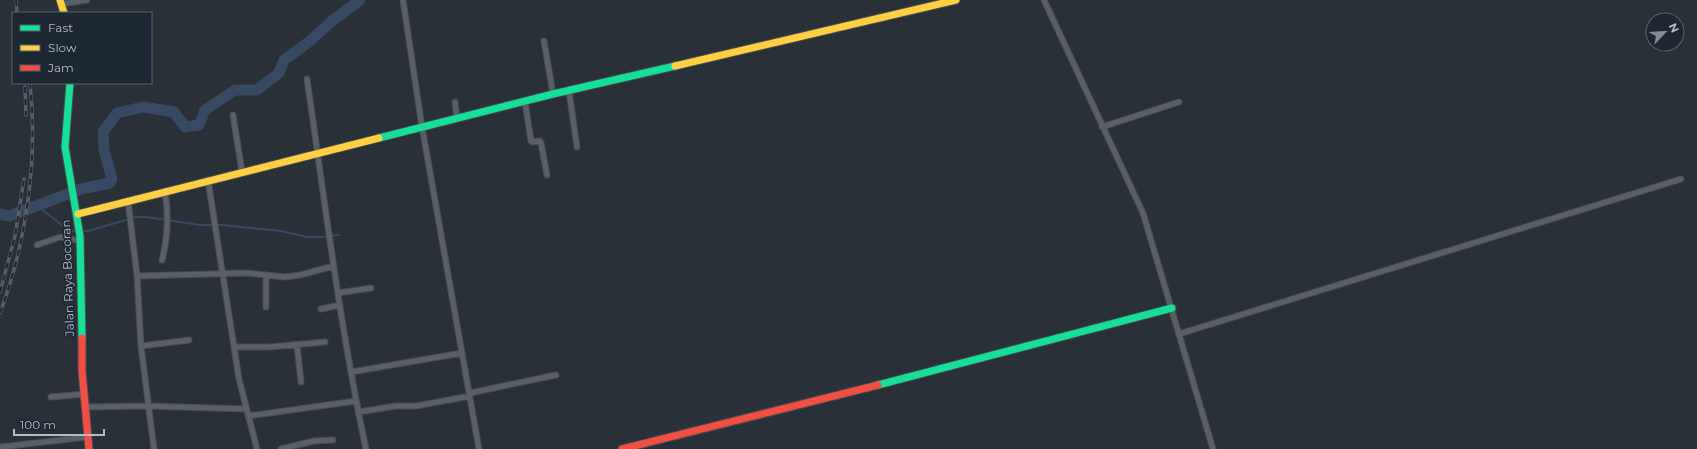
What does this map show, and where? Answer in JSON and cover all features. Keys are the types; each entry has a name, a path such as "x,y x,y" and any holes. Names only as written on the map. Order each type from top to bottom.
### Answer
{"street":[{"path":"64,12 61,2 87,0"},
{"path":"403,0 422,127 479,449"},
{"path":"78,214 553,94 956,0"},
{"path":"1044,0 1143,213 1213,449"},
{"path":"544,41 553,94"},
{"path":"307,79 338,294 356,401 366,449"},
{"name":"Jalan Raya Bocoran","path":"70,84 64,147 78,214 80,235 82,371 89,449"},
{"path":"569,91 577,147"},
{"path":"454,102 457,119"},
{"path":"524,102 531,141 540,141 541,143 547,175"},
{"path":"1102,127 1179,102"},
{"path":"233,114 242,172"},
{"path":"1179,334 1680,179"},
{"path":"208,180 239,379 257,449"},
{"path":"162,260 168,219 165,191"},
{"path":"128,201 137,276 141,346 154,449"},
{"path":"37,245 60,237 80,235"},
{"path":"137,276 223,273 285,277 300,275 334,266"},
{"path":"266,275 266,307"},
{"path":"338,294 371,288"},
{"path":"321,309 340,305"},
{"path":"622,449 766,414 1172,308"},
{"path":"141,346 189,340"},
{"path":"234,347 269,347 325,342"},
{"path":"297,345 301,382"},
{"path":"352,372 462,353"},
{"path":"358,412 396,406 416,406 556,375"},
{"path":"51,397 84,394"},
{"path":"248,416 356,401"},
{"path":"85,407 148,406 246,409"},
{"path":"0,447 29,446 88,437"},
{"path":"281,449 308,442 332,440"}],"waterway":[{"path":"0,214 9,216 81,189 110,183 112,179 104,150 103,132 117,113 143,107 174,112 185,127 199,125 205,110 235,90 257,90 279,73 284,60 360,0"},
{"path":"37,206 70,231 88,231 136,217 147,217 200,225 223,225 281,231 307,237 339,235"}],"railway":[{"path":"16,0 17,12"},
{"path":"0,313 17,257 28,200 32,141 30,84"},
{"path":"25,87 26,115"},
{"path":"0,292 15,236 24,179"}],"traffic: fast":[{"path":"379,138 553,94 675,66"},
{"path":"70,84 65,147 80,236 82,338"},
{"path":"878,385 1172,308"}],"traffic: slow":[{"path":"60,0 64,12"},
{"path":"675,66 956,0"},
{"path":"78,214 379,138"}],"traffic: jam":[{"path":"82,338 82,371 89,449"},
{"path":"622,449 878,385"}]}
